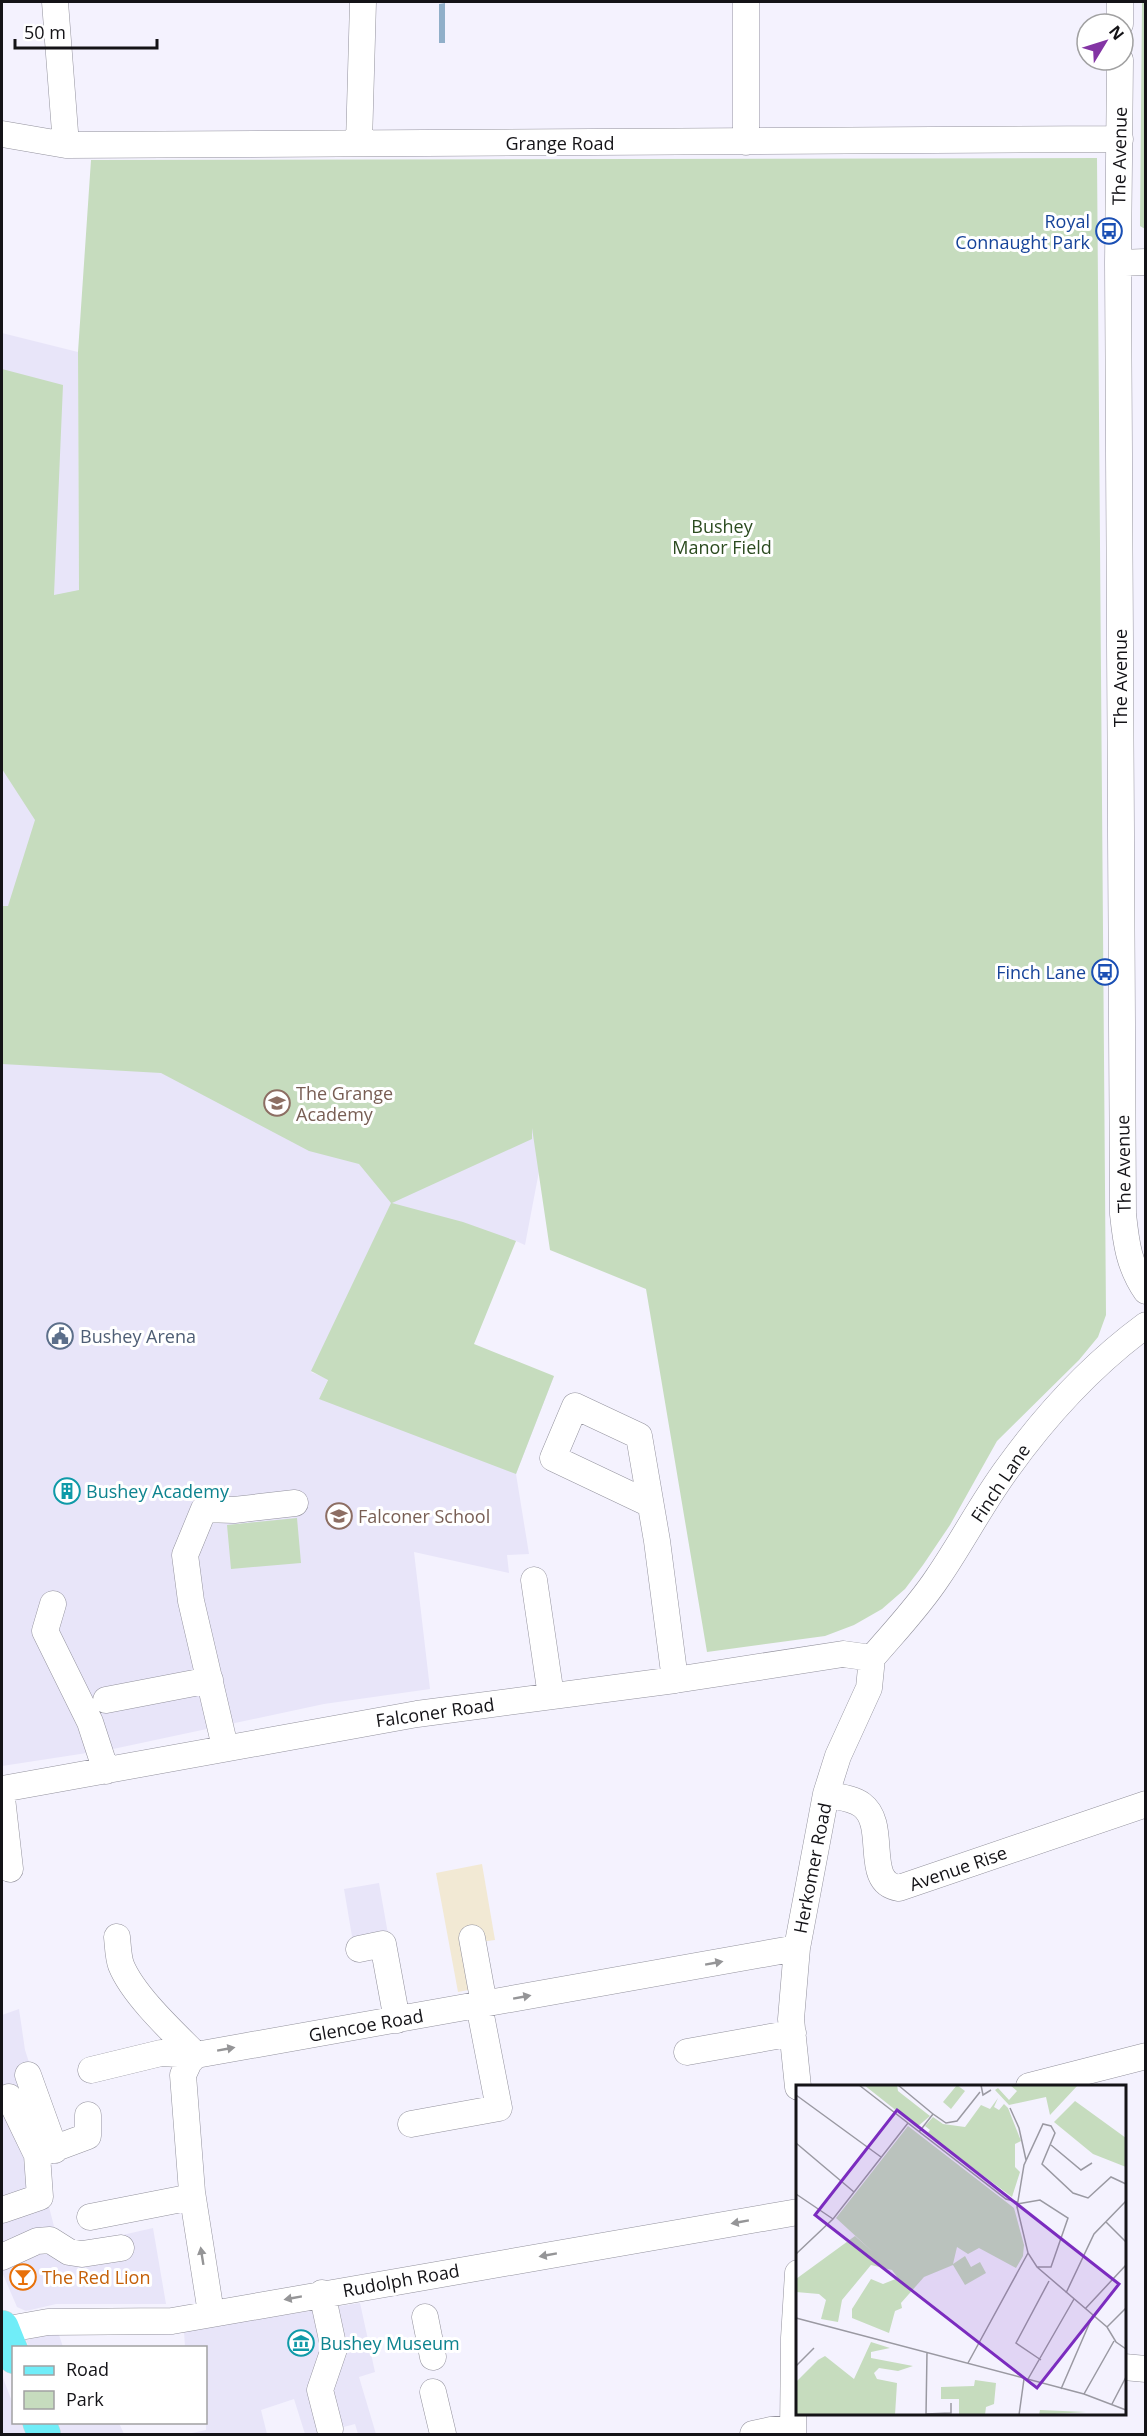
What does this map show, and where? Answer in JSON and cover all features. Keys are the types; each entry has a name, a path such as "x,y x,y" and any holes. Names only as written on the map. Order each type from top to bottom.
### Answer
{"street":[{"path":"55,2 66,144"},
{"path":"359,143 363,2"},
{"path":"746,2 746,142"},
{"name":"The Avenue","path":"1120,72 1118,263 1123,1214 1128,1257 1146,1291"},
{"name":"Grange Road","path":"2,134 66,144 1120,139"},
{"path":"1118,263 1146,262"},
{"name":"Finch Lane","path":"872,1658 911,1613 937,1578 1005,1471 1026,1444 1055,1410 1097,1368 1146,1325"},
{"path":"225,1747 191,1601 184,1555 204,1509 234,1510 295,1503"},
{"path":"650,1504 675,1680"},
{"path":"534,1580 551,1696"},
{"path":"53,1604 45,1631 90,1722 106,1771"},
{"name":"Falconer Road","path":"2,1789 417,1714 675,1680 843,1654 872,1658"},
{"name":"Herkomer Road","path":"798,2085 791,2019 797,1948 826,1794 838,1756 869,1688 872,1658"},
{"path":"106,1700 210,1680"},
{"name":"Avenue Rise","path":"826,1794 852,1800 869,1813 876,1831 878,1867 882,1877 892,1887 899,1888 1146,1804"},
{"path":"2,1798 10,1869"},
{"path":"117,1937 120,1963 128,1977 172,2031 196,2055 189,2062 183,2075 192,2197 211,2313"},
{"path":"411,2124 499,2108 472,1938"},
{"path":"359,1949 383,1944 397,2020"},
{"name":"Glencoe Road","path":"91,2070 161,2053 196,2055 797,1948"},
{"path":"687,2052 793,2033"},
{"path":"1033,2085 1146,2056"},
{"path":"2,2210 40,2197 46,2152 28,2075"},
{"path":"9,2097 46,2152"},
{"path":"46,2152 88,2136 88,2115"},
{"path":"90,2217 192,2197"},
{"name":"Rudolph Road","path":"6,2338 48,2322 172,2321 322,2293 421,2298 796,2212"},
{"path":"2,2256 38,2241 50,2240 69,2252 82,2254 122,2248"},
{"path":"322,2293 334,2349 320,2390 330,2429"},
{"path":"421,2298 433,2357"},
{"path":"753,2434 771,2430 793,2431 796,2338"},
{"path":"1126,2367 1146,2369"},
{"path":"433,2392 443,2434"}],"shaded area":[{"name":"The Grange Academy","path":"2,333 78,352 79,590 571,1003 525,1245 516,1241 311,1372 328,1379 319,1399 554,1376 516,1474 529,1554 507,1555 509,1573 414,1552 430,1689 324,1704 113,1749 2,1766"},
{"path":"482,1864 495,1940 481,1942 489,1986 458,1992 436,1873"},
{"path":"379,1883 400,2002 380,1956 356,1960 344,1889"},
{"path":"19,2009 25,2050 55,2142 48,2161 48,2203 57,2238 70,2247 153,2228 166,2304 56,2304 26,2311 17,2307 2,2272 2,2015"},
{"path":"360,2303 375,2372 359,2377 376,2434 358,2434 355,2424 317,2434 305,2434 294,2399 261,2410 267,2434 187,2434 206,2430 207,2346 185,2346 184,2331"},
{"path":"46,2335 59,2335 63,2346 29,2346 26,2340"},
{"path":"3,2378 12,2401 12,2424 21,2424 26,2434 2,2434"},
{"path":"55,2424 119,2424 124,2434 59,2434"}],"green space":[{"path":"1142,2 1146,2 1145,229 1140,226"},
{"name":"Bushey Manor Field","path":"1097,158 1106,1315 1098,1337 1079,1360 997,1441 950,1525 923,1565 905,1589 882,1609 854,1625 825,1636 707,1652 646,1289 550,1250 532,1128 532,1139 392,1203 463,1222 516,1241 474,1344 554,1376 516,1474 319,1399 328,1380 311,1371 391,1203 359,1164 309,1151 161,1073 2,1064 2,906 8,906 35,820 2,769 2,369 63,385 54,595 79,590 78,352 91,160"},
{"path":"297,1518 301,1563 231,1569 227,1525"}],"water":[{"path":"445,3 445,43 439,43 439,4"}],"place":[{"name":"Royal Connaught Park","path":"1109,231"},
{"name":"Finch Lane","path":"1105,972"},
{"name":"The Grange Academy","path":"277,1103"},
{"name":"Bushey Arena","path":"60,1336"},
{"name":"Bushey Academy","path":"67,1491"},
{"name":"Falconer School","path":"339,1516"},
{"name":"The Red Lion","path":"23,2277"},
{"name":"Bushey Museum","path":"301,2343"}]}
